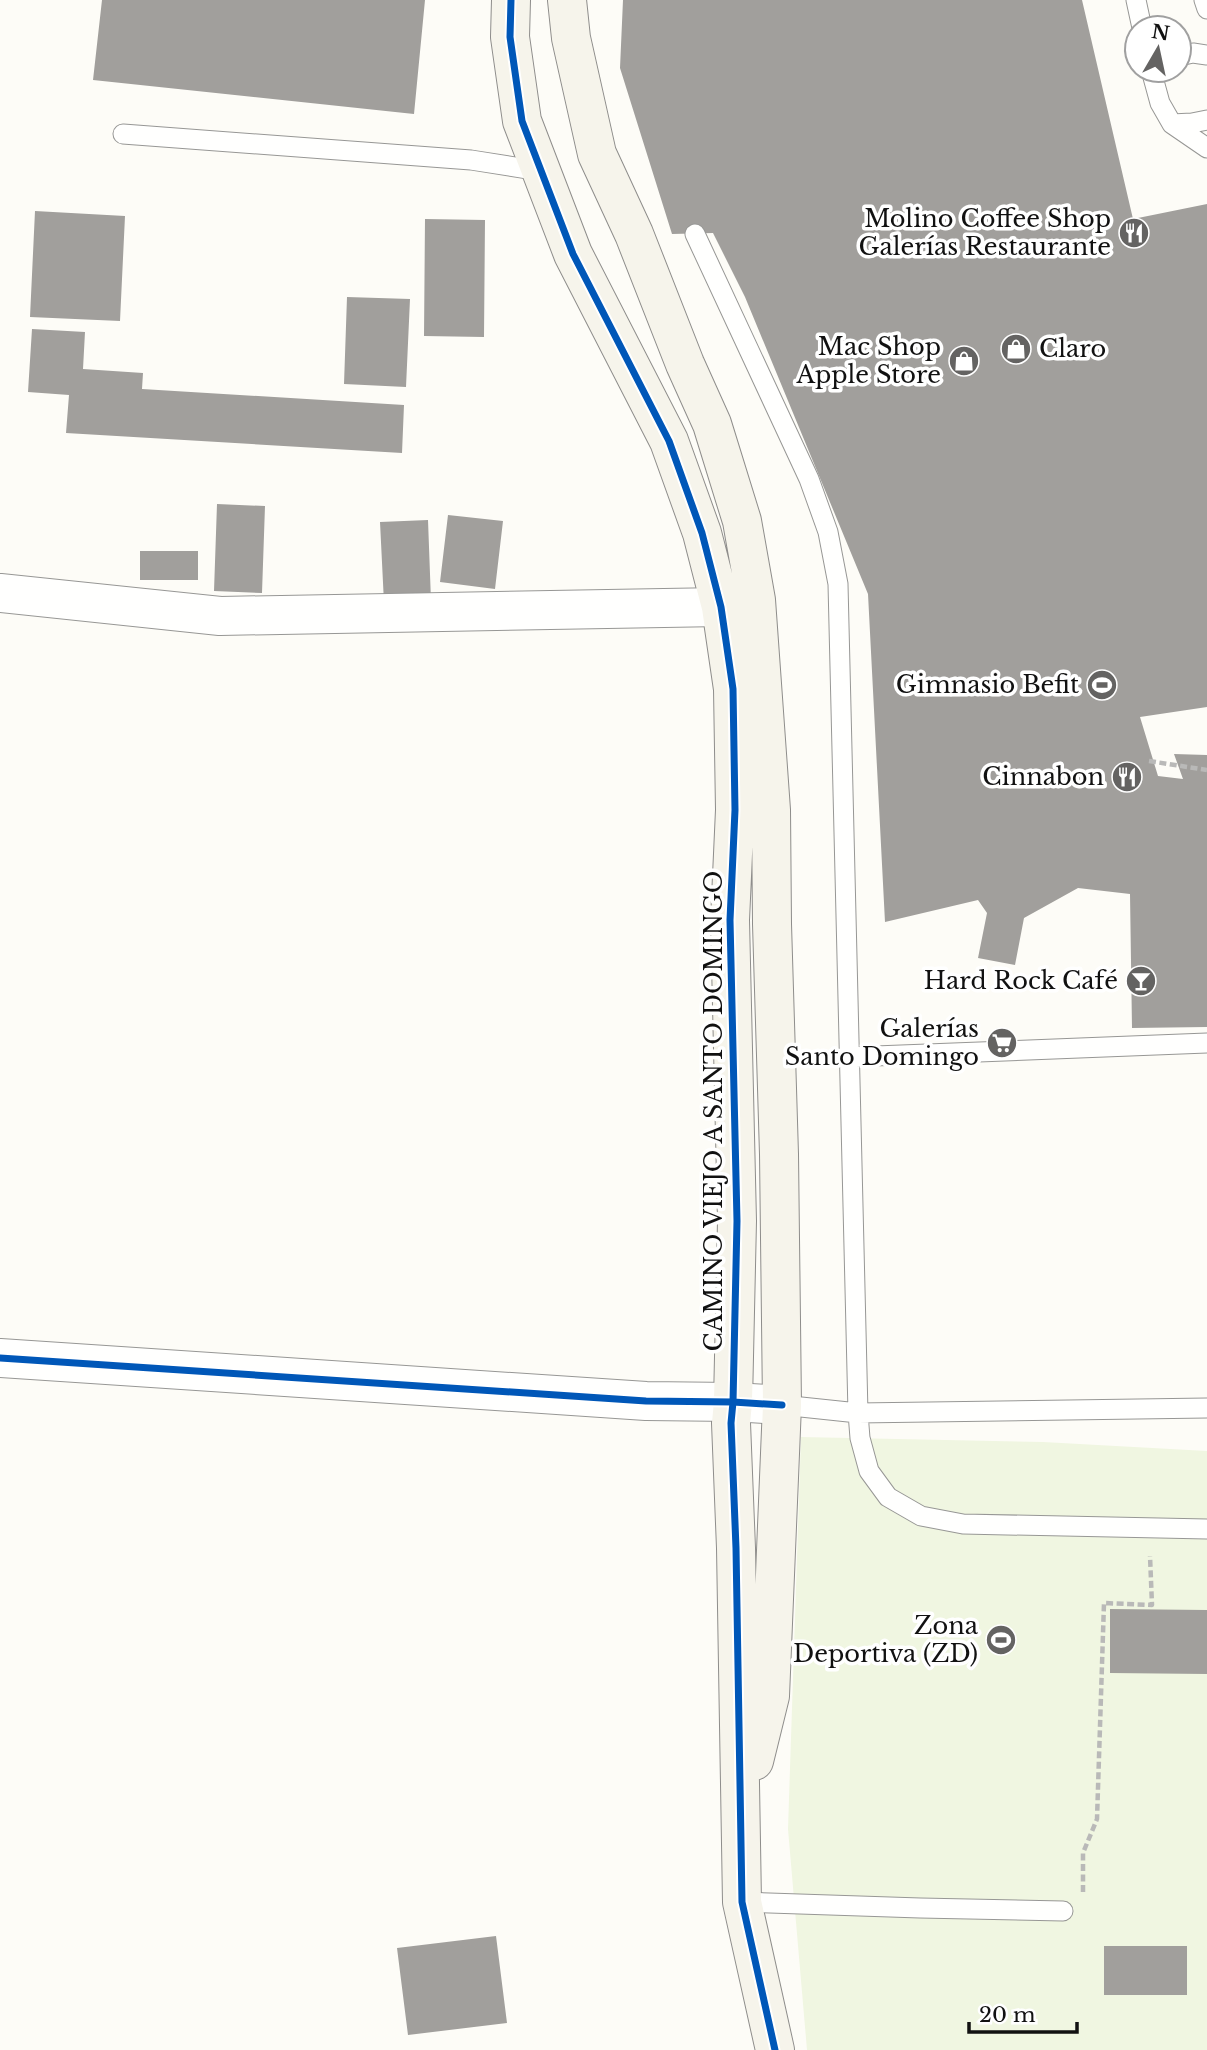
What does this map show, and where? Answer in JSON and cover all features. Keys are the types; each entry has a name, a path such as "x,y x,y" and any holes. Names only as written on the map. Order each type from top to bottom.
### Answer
{"street":[{"name":"CAMINO VIEJO A SANTO DOMINGO","path":"510,0 510,37 522,121 573,254 669,441 702,533 721,607 733,690 734,810 730,920 737,1221 731,1423 736,1548 742,1902 775,2050"},
{"name":"CAMINO VIEJO A SANTO DOMINGO","path":"567,0 571,38 597,154 634,234 685,364 712,424 742,521 756,600 771,810 782,1405 770,1696 741,1810"},
{"path":"0,593 220,615 721,607"},
{"path":"737,1221 750,1246 758,1273 760,1384 769,1396 782,1405"},
{"path":"0,1358 646,1401 782,1405"}],"lane":[{"path":"1204,0 1207,9"},
{"path":"1157,84 1160,103 1172,124 1207,148"},
{"path":"1172,124 1207,120"},
{"path":"123,134 471,160 540,171"},
{"path":"695,234 809,479 828,532 838,584 858,1413 860,1438 869,1471 888,1497 921,1516 963,1524 1207,1529"},
{"path":"849,1057 1207,1043"},
{"path":"782,1405 858,1413 1207,1408"},
{"path":"742,1902 1063,1911"}],"path":[{"path":"1149,761 1207,770"},
{"path":"1063,1911 1083,1900 1083,1853 1097,1819 1104,1603 1152,1605 1150,1557"}],"green space":[{"name":"Zona Deportiva (ZD)","path":"801,1437 1043,1442 1207,1451 1207,2050 807,2050 788,1829"}],"building":[{"path":"102,0 425,0 414,114 93,80"},
{"name":"Galerías Santo Domingo","path":"623,0 1082,0 1133,219 1207,204 1207,707 1140,717 1158,776 1183,779 1174,754 1207,755 1207,1027 1132,1028 1130,894 1078,888 1024,918 1015,965 978,958 987,913 978,900 885,922 868,594 745,297 713,233 672,234 620,68"},
{"path":"35,211 125,216 120,321 30,317"},
{"path":"425,219 485,220 484,337 424,336"},
{"path":"347,297 410,299 406,387 344,384"},
{"path":"32,329 85,332 83,369 143,373 142,389 404,405 402,453 66,433 69,395 28,392"},
{"path":"217,504 265,506 262,593 214,591"},
{"path":"448,515 503,521 495,589 440,582"},
{"path":"428,520 431,601 384,603 380,522"},
{"path":"140,551 198,551 198,580 140,580"},
{"path":"1110,1609 1207,1610 1207,1674 1110,1673"},
{"path":"496,1936 507,2023 408,2035 397,1948"},
{"path":"1104,1946 1187,1946 1187,1995 1104,1995"}],"cycle path":[{"path":"511,0 510,37 522,121 573,254 669,441 702,533 721,607 733,689 735,810 730,920 737,1221 731,1423 736,1548 742,1902 775,2050"},
{"path":"0,1358 646,1401 782,1405"}],"place":[{"name":"Molino Coffee Shop Galerías Restaurante","path":"1134,233"},
{"name":"Claro","path":"1016,349"},
{"name":"Mac Shop Apple Store","path":"964,361"},
{"name":"Gimnasio Befit","path":"1102,685"},
{"name":"Cinnabon","path":"1127,777"},
{"name":"Hard Rock Café","path":"1141,981"},
{"name":"Galerías Santo Domingo","path":"1002,1043"},
{"name":"Zona Deportiva (ZD)","path":"1001,1640"}]}
